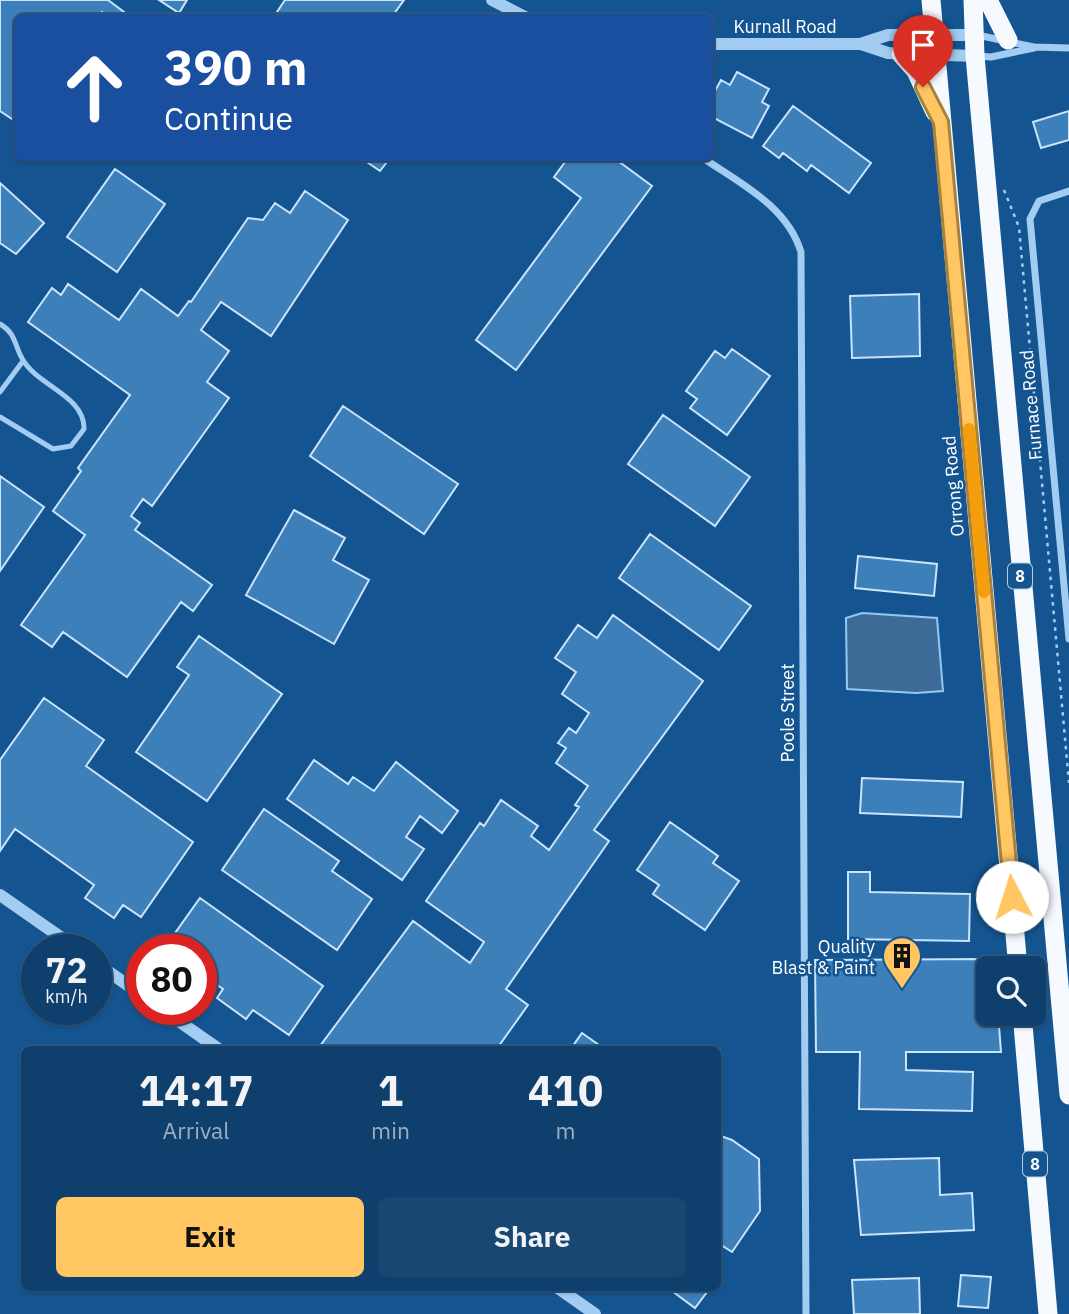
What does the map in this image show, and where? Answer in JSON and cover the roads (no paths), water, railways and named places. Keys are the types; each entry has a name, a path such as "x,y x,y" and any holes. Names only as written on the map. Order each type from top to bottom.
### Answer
{"highway":[{"name":"Orrong Road","path":"931,0 1017,956"},
{"name":"8","path":"973,0 975,56 1069,1095"},
{"path":"988,0 1007,40"},
{"path":"901,54 916,71 941,122"},
{"name":"8","path":"1023,1026 1048,1314"}],"street":[{"path":"492,0 519,14"},
{"name":"Kurnall Road","path":"714,44 860,44 888,35 975,56 991,57 1034,47"},
{"name":"Kurnall Road","path":"860,44 888,53 901,54 974,35 1034,47 1069,48"},
{"name":"Poole Street","path":"707,161 782,213 795,233 801,251 806,1314"},
{"name":"Furnace Road","path":"1069,191 1039,201 1030,219 1069,639"},
{"path":"0,895 56,934"},
{"path":"184,1025 214,1046"},
{"path":"562,1291 595,1314"}],"lane":[{"path":"0,324 16,339 23,361 80,411 84,429 71,446 53,449 0,417"},
{"path":"0,392 23,361"}],"water":[{"path":"862,613 937,618 943,691 916,693 847,689 846,618"}],"place":[{"name":"Quality Blast & Paint","path":"902,990"}]}
